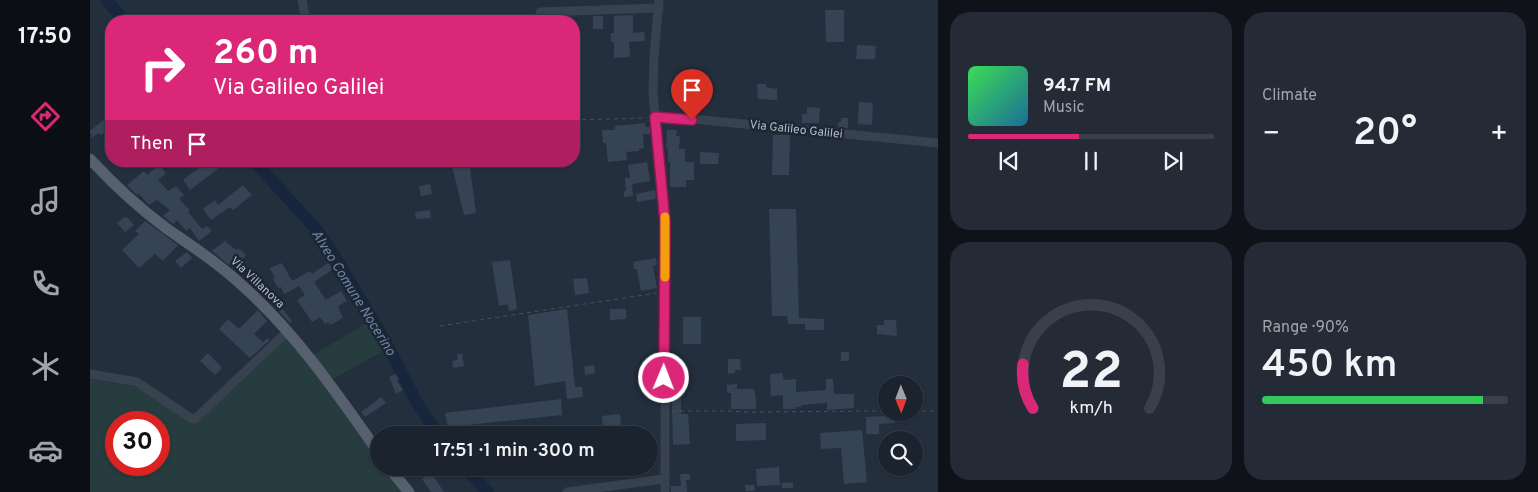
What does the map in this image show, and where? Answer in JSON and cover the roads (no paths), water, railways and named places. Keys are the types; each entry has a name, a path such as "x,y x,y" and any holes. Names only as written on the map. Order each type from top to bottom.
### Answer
{"main road":[{"name":"Via Villanova","path":"90,159 135,202 166,228 200,251 244,286 288,331 345,403 370,440"},
{"path":"396,476 409,492"}],"street":[{"path":"302,0 305,15"},
{"path":"540,12 659,4 654,57 655,117 665,215 665,492"},
{"name":"Via Galileo Galilei","path":"655,117 938,143"},
{"path":"90,374 137,382 192,420 231,386 288,331"},
{"path":"567,492 664,479"}],"waterway":[{"name":"Alveo Comune Nocerino","path":"107,0 119,15"},
{"name":"Alveo Comune Nocerino","path":"259,167 317,230 336,258 389,348 417,403 432,426"},
{"name":"Alveo Comune Nocerino","path":"473,476 488,492"}]}
